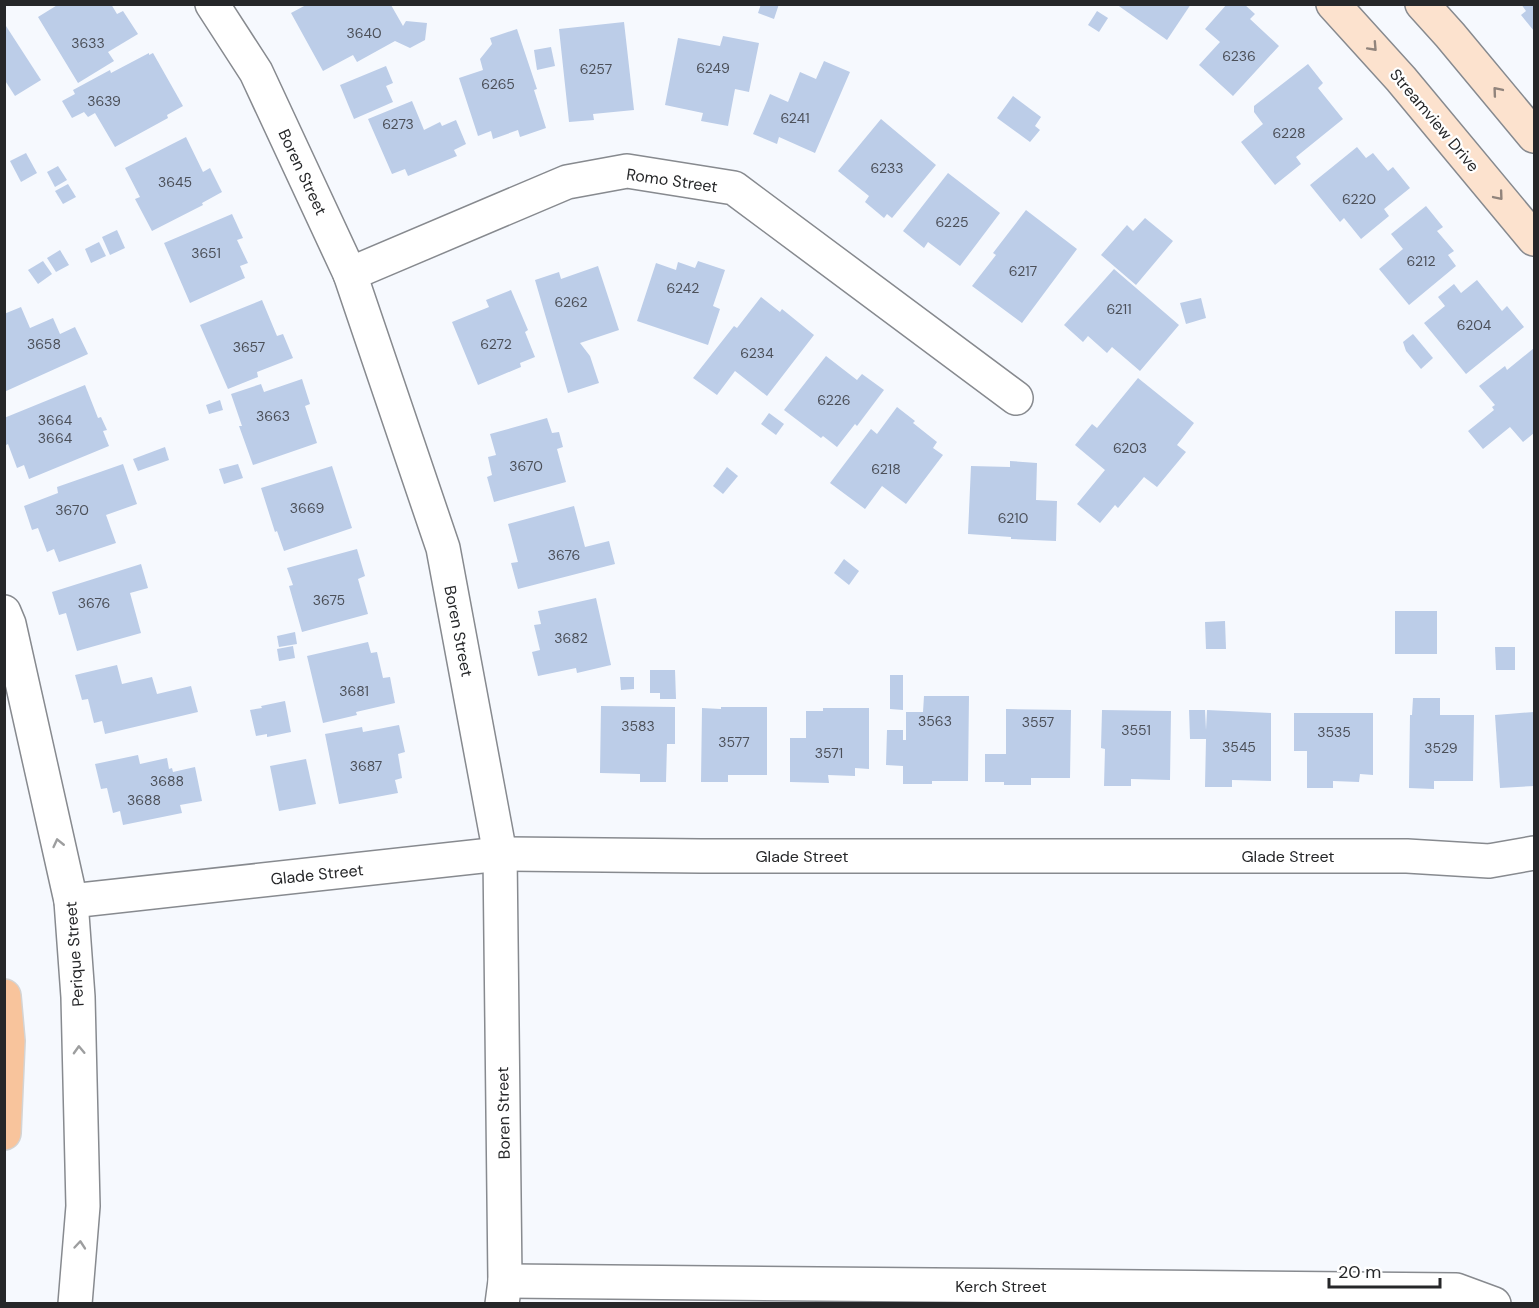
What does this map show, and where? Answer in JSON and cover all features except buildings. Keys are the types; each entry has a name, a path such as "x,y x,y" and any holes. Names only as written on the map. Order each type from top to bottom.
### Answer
{"main road":[{"name":"Streamview Drive","path":"1333,4 1401,79 1534,239"},
{"path":"1422,4 1534,136"},
{"path":"4,996 8,1041 4,1132"}],"street":[{"name":"Boren Street","path":"212,4 256,72 350,274 443,548 500,854 503,1292"},
{"name":"Romo Street","path":"350,274 567,182 627,171 734,189 1016,398"},
{"name":"Perique Street","path":"4,612 12,636 71,901 78,997 83,1206 75,1304"},
{"name":"Glade Street","path":"71,901 500,854 1407,856 1489,861 1534,853"},
{"name":"Kerch Street","path":"503,1292 1456,1290 1494,1304"}]}
